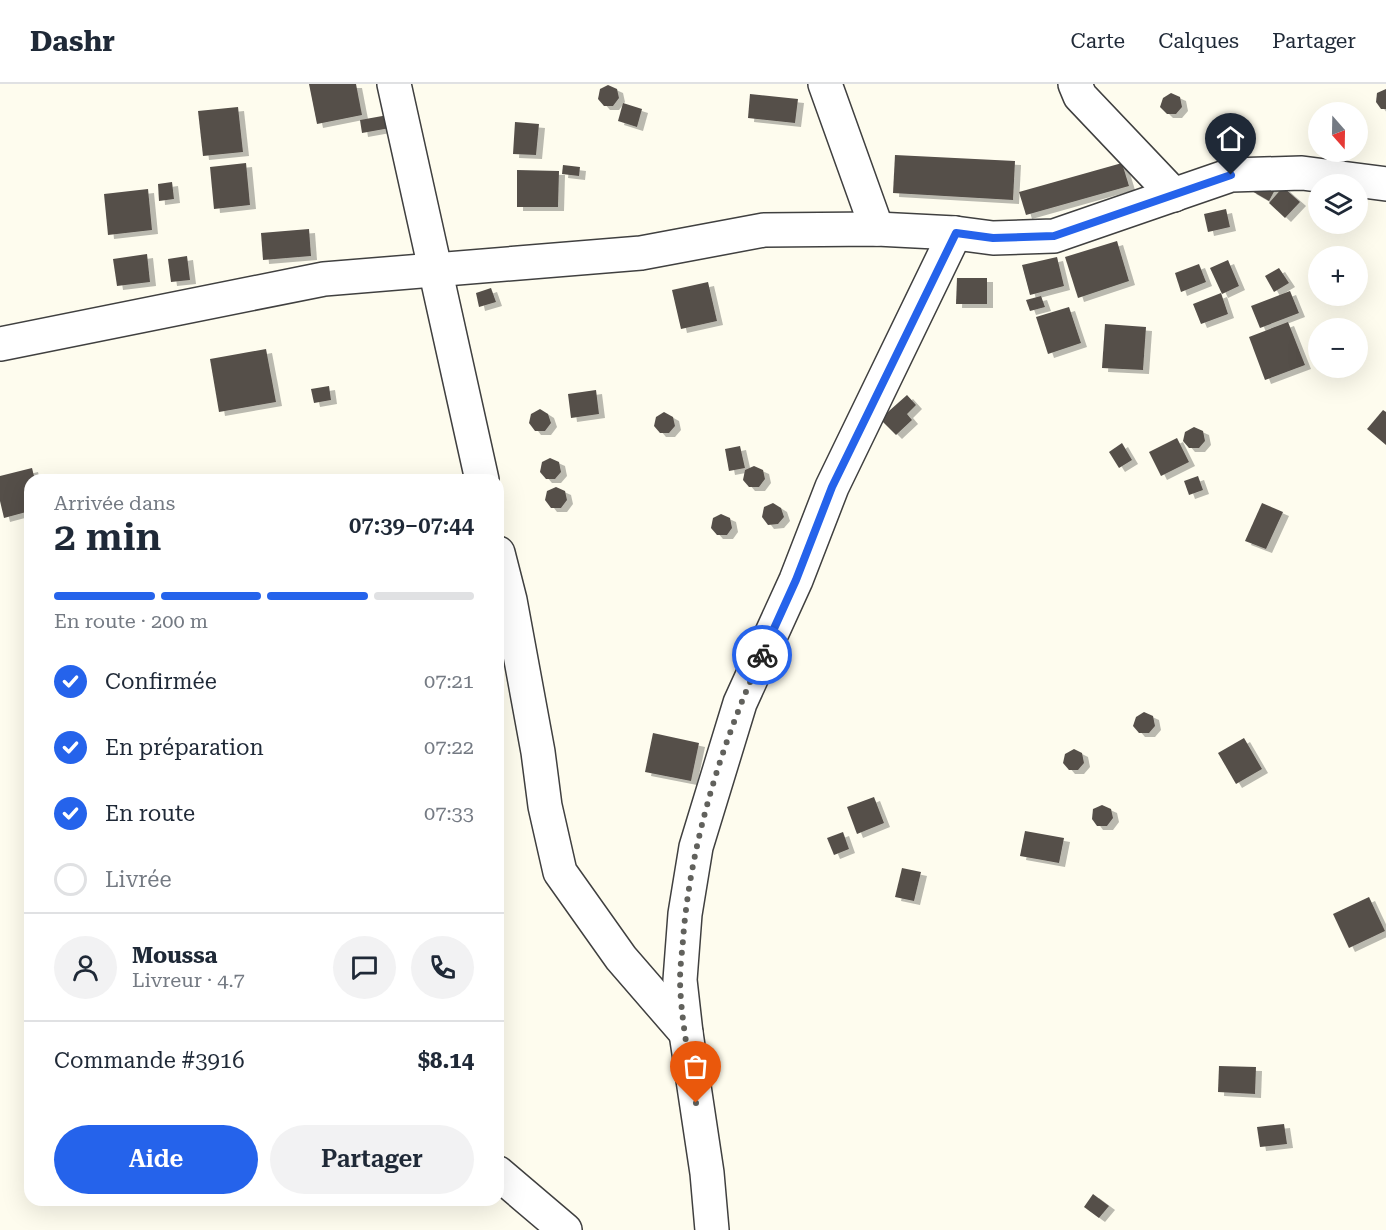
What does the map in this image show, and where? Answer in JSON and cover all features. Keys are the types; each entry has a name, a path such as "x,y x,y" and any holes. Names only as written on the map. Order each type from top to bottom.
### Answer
{"street":[{"path":"394,84 481,474"},
{"path":"825,84 878,229"},
{"path":"1075,84 1080,96 1174,195"},
{"path":"0,344 324,279 641,253 764,230 878,229 956,233 993,238 1054,236 1231,175 1302,173 1386,184"},
{"path":"712,1230 707,1173 680,980 685,914 696,847 740,703 796,580 832,487 956,233"},
{"path":"504,576 538,752 545,806 560,872 621,957 686,1033"},
{"path":"504,1178 565,1230"}],"building":[{"path":"309,84 356,84 362,115 317,124"},
{"path":"608,85 617,89 619,98 613,106 604,106 598,99 600,89"},
{"path":"1386,89 1386,109 1381,109 1376,102 1377,93"},
{"path":"1171,93 1180,97 1182,107 1176,114 1167,114 1160,107 1163,98"},
{"path":"750,94 798,99 795,123 748,118"},
{"path":"623,103 642,109 637,127 618,121"},
{"path":"238,107 243,152 203,156 198,111"},
{"path":"388,115 390,128 362,133 360,120"},
{"path":"515,122 539,124 536,155 513,154"},
{"path":"895,155 1015,161 1013,200 893,193"},
{"path":"246,163 250,205 214,209 210,167"},
{"path":"1122,163 1129,186 1026,215 1019,192"},
{"path":"563,165 580,167 579,176 562,174"},
{"path":"517,170 559,171 558,207 517,207"},
{"path":"172,182 174,199 159,201 158,184"},
{"path":"1277,186 1269,201 1250,190"},
{"path":"1283,187 1300,202 1285,218 1269,203"},
{"path":"148,189 152,230 108,235 104,194"},
{"path":"1226,209 1230,227 1208,232 1204,214"},
{"path":"309,229 311,256 263,260 261,233"},
{"path":"1117,241 1129,281 1078,298 1065,257"},
{"path":"147,254 150,282 117,286 113,259"},
{"path":"187,256 190,280 171,282 168,259"},
{"path":"1057,257 1064,286 1030,295 1022,265"},
{"path":"1228,260 1239,286 1222,294 1210,268"},
{"path":"1199,264 1206,282 1181,292 1175,273"},
{"path":"1279,268 1289,283 1274,292 1265,276"},
{"path":"957,278 987,278 987,304 956,304"},
{"path":"708,282 717,321 681,329 672,290"},
{"path":"491,288 496,302 479,307 476,293"},
{"path":"1290,291 1299,313 1260,328 1251,306"},
{"path":"1221,293 1228,314 1201,324 1193,304"},
{"path":"1041,296 1045,307 1030,311 1026,300"},
{"path":"1069,307 1081,343 1048,354 1036,317"},
{"path":"1288,322 1305,365 1265,380 1249,337"},
{"path":"1105,324 1146,327 1143,370 1102,368"},
{"path":"266,349 276,402 219,412 210,359"},
{"path":"329,386 331,400 314,403 311,389"},
{"path":"596,390 599,414 571,418 568,394"},
{"path":"907,395 916,405 907,414 912,420 896,435 880,419"},
{"path":"540,409 548,414 551,423 545,431 535,431 529,423 531,414"},
{"path":"1383,410 1386,412 1386,445 1367,429"},
{"path":"664,412 673,417 675,426 669,433 660,433 654,426 656,417"},
{"path":"1194,427 1203,431 1205,441 1199,448 1189,448 1183,441 1185,432"},
{"path":"1177,438 1189,462 1161,476 1149,452"},
{"path":"1122,443 1132,460 1119,468 1109,452"},
{"path":"740,446 745,468 729,471 725,449"},
{"path":"550,458 559,462 561,472 555,479 546,479 540,472 542,462"},
{"path":"754,466 763,470 765,479 759,487 749,487 743,480 745,470"},
{"path":"32,468 34,474 24,474 24,513 4,518 0,501 0,476"},
{"path":"1198,476 1203,490 1189,495 1184,481"},
{"path":"556,487 565,491 567,500 561,508 551,508 545,500 547,491"},
{"path":"773,503 781,508 784,517 778,524 768,525 762,517 764,507"},
{"path":"1262,503 1283,512 1266,549 1245,541"},
{"path":"721,514 730,518 732,528 727,535 717,535 711,528 713,518"},
{"path":"1144,712 1153,716 1155,726 1149,733 1139,733 1133,726 1136,717"},
{"path":"653,733 699,743 691,781 645,772"},
{"path":"1244,738 1262,769 1236,784 1218,753"},
{"path":"1074,749 1082,753 1084,763 1078,770 1069,770 1063,763 1065,754"},
{"path":"874,797 884,823 857,834 847,807"},
{"path":"1102,805 1111,809 1113,818 1107,826 1097,826 1092,819 1093,809"},
{"path":"1025,831 1064,838 1059,863 1020,856"},
{"path":"843,832 849,849 834,855 827,838"},
{"path":"902,868 921,872 914,901 895,897"},
{"path":"1369,897 1385,931 1349,948 1333,914"},
{"path":"1219,1066 1256,1067 1255,1094 1218,1092"},
{"path":"1284,1124 1287,1144 1260,1147 1257,1127"},
{"path":"1093,1194 1109,1206 1099,1218 1084,1207"}],"way so far":[{"path":"696,1103 680,980 685,914 696,847 707,808 740,703 762,655"}],"route":[{"path":"762,655 796,580 832,487 956,233 993,238 1054,236 1231,175"}]}
